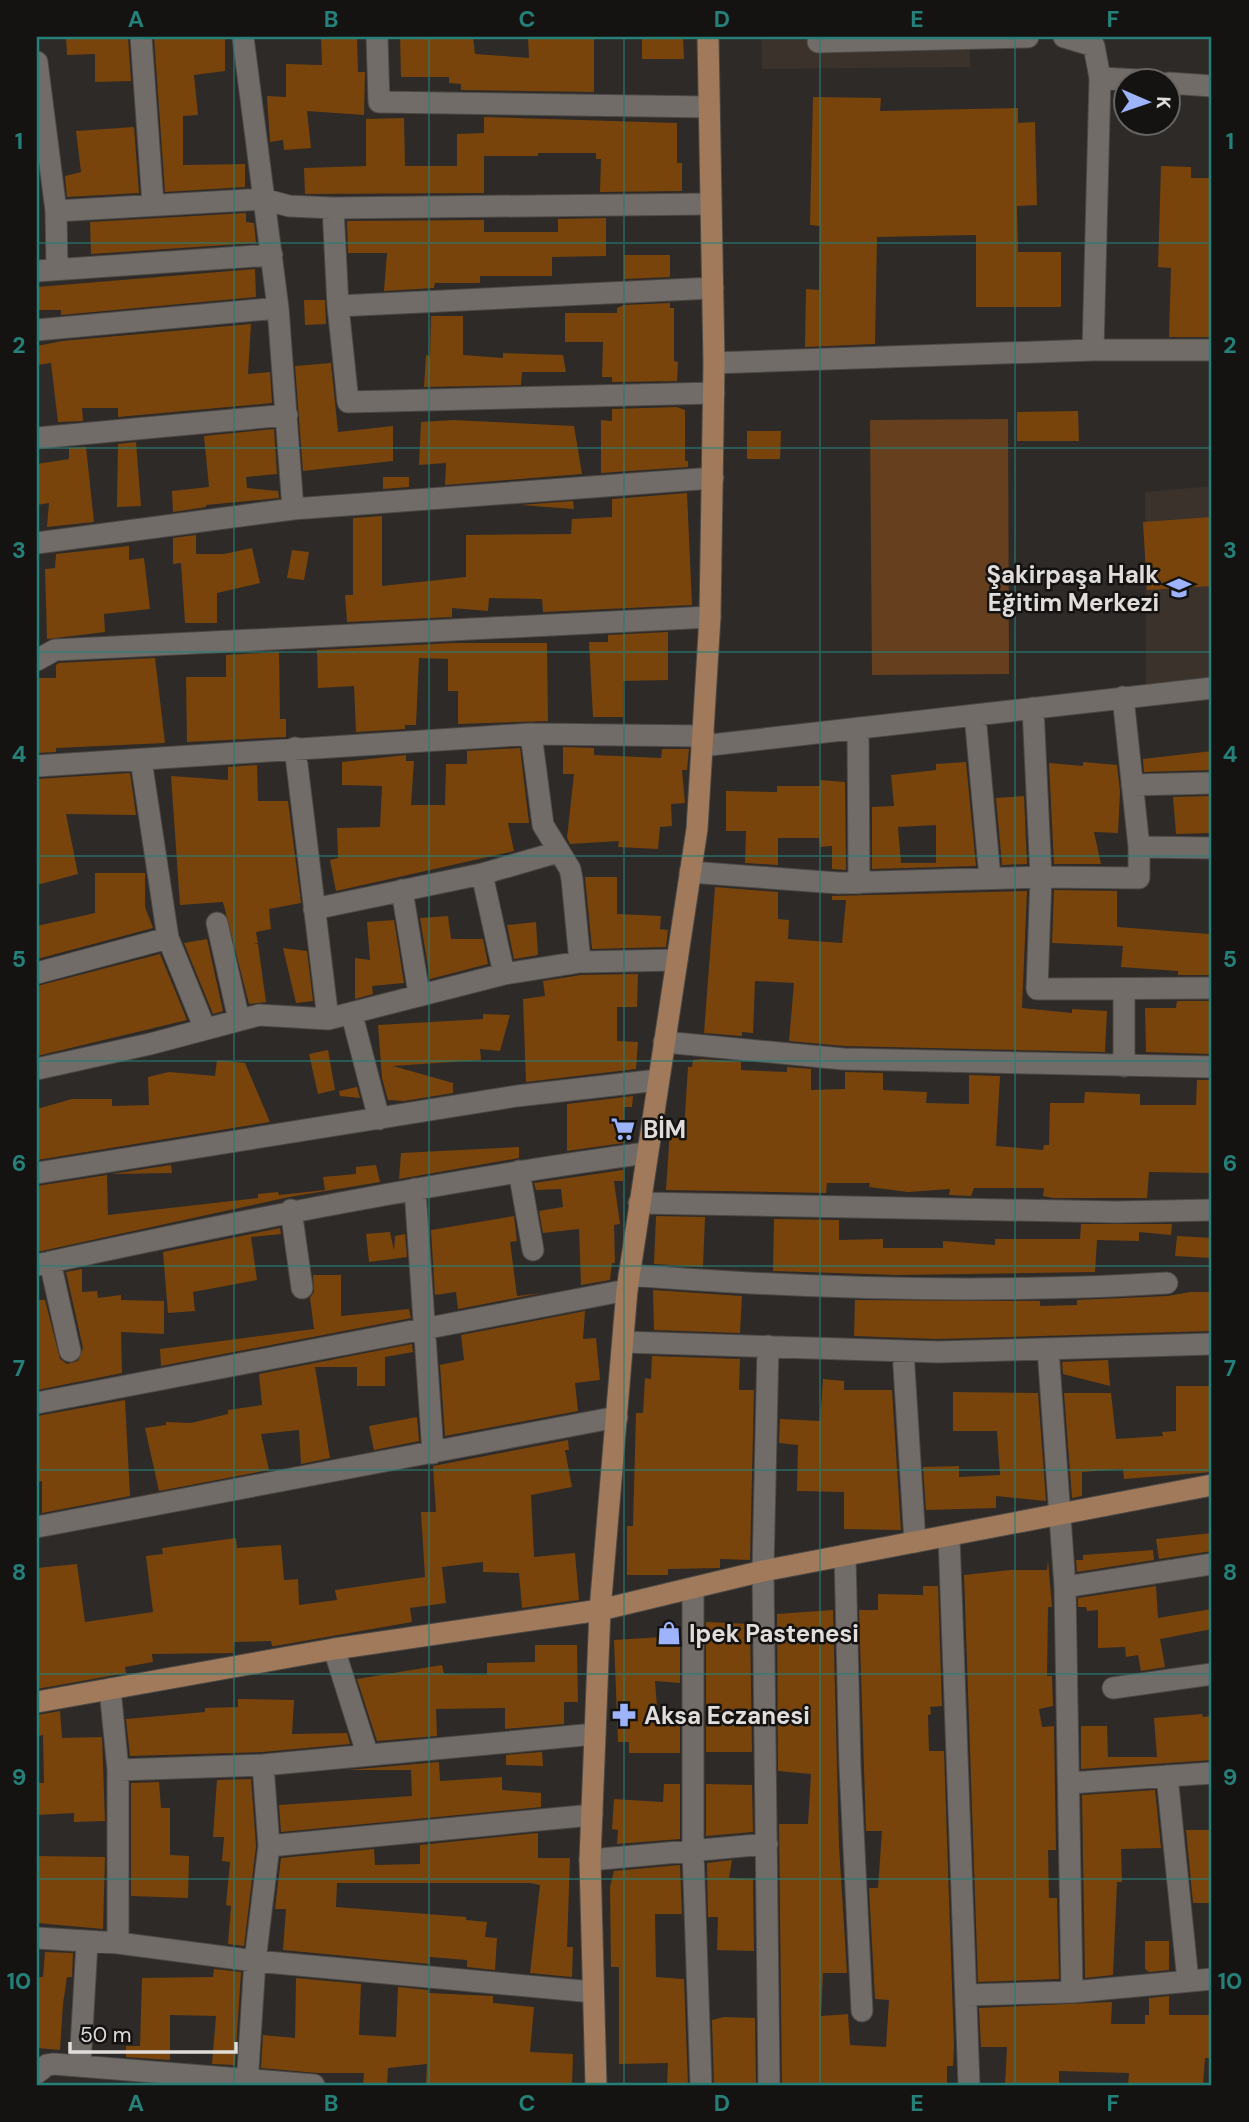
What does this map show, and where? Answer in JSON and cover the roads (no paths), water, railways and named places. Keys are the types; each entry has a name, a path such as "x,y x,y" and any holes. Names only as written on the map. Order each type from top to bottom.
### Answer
{"main road":[{"path":"596,2085 590,1860 600,1610 628,1283 697,829 710,617 714,363 708,37"},
{"path":"37,1702 334,1649 600,1610 762,1571 1212,1485"}],"street":[{"path":"141,37 153,204"},
{"path":"243,37 278,308 293,509"},
{"path":"377,37 379,102 709,107"},
{"path":"818,42 1028,37"},
{"path":"1064,37 1094,46 1100,78 1093,350"},
{"path":"37,62 56,211 47,269 272,255"},
{"path":"1100,78 1112,79"},
{"path":"1182,84 1212,86"},
{"path":"56,211 263,199 289,206 333,208 710,204"},
{"path":"333,208 338,306 348,402 714,393"},
{"path":"338,306 713,288"},
{"path":"37,330 278,308"},
{"path":"714,363 1093,350 1212,350"},
{"path":"37,438 287,415"},
{"path":"37,543 293,509 713,478"},
{"path":"37,660 55,650 710,617"},
{"path":"37,766 531,734 703,741 858,728 1212,688"},
{"path":"690,872 859,883 1041,877 1139,878 1139,847 1123,697"},
{"path":"1034,708 1041,877 1037,989 1212,988"},
{"path":"975,715 990,878"},
{"path":"858,728 859,883"},
{"path":"531,734 543,825 570,869 580,962"},
{"path":"295,748 328,1019"},
{"path":"141,760 168,938 205,1029"},
{"path":"1132,785 1212,783"},
{"path":"1139,847 1212,848"},
{"path":"314,909 482,874 558,852"},
{"path":"482,874 504,974"},
{"path":"402,890 419,994"},
{"path":"217,923 239,1020"},
{"path":"37,973 168,938"},
{"path":"37,1069 259,1015 328,1019 504,974 580,962 677,960"},
{"path":"1124,990 1124,1066"},
{"path":"352,1014 379,1119"},
{"path":"664,1042 843,1059 1212,1067"},
{"path":"37,1173 517,1096 658,1080"},
{"path":"70,1351 43,1263 291,1210 520,1171 646,1153"},
{"path":"520,1171 533,1250"},
{"path":"415,1189 433,1452"},
{"path":"639,1203 1117,1212 1212,1210"},
{"path":"291,1210 302,1288"},
{"path":"37,1403 426,1329 628,1283 1087,1288 1167,1283"},
{"path":"623,1342 903,1351 1212,1344"},
{"path":"768,1346 762,1571 769,2085"},
{"path":"1048,1349 1062,1514 1065,1587 1072,1992"},
{"path":"903,1351 915,1542"},
{"path":"37,1527 617,1417"},
{"path":"948,1536 969,2085"},
{"path":"845,1555 850,1767 862,2011"},
{"path":"1065,1587 1212,1564"},
{"path":"692,1590 693,1851 701,2085"},
{"path":"334,1649 367,1753"},
{"path":"1113,1688 1212,1674"},
{"path":"110,1689 118,1770 118,1943"},
{"path":"118,1770 264,1765 367,1753 595,1734"},
{"path":"247,2083 255,1961 269,1846 264,1765"},
{"path":"1070,1783 1212,1773"},
{"path":"1167,1776 1188,1982"},
{"path":"269,1846 592,1815"},
{"path":"590,1860 767,1844"},
{"path":"37,1938 118,1943 255,1961 593,1992"},
{"path":"80,2065 86,1943"},
{"path":"967,1995 1072,1992 1212,1979"},
{"path":"37,2073 47,2065 80,2065 247,2083 314,2085"}],"place":[{"name":"Şakirpaşa Halk Eğitim Merkezi","path":"1179,588"},
{"name":"BİM","path":"623,1129"},
{"name":"Ipek Pastenesi","path":"669,1633"},
{"name":"Aksa Eczanesi","path":"624,1715"}]}
